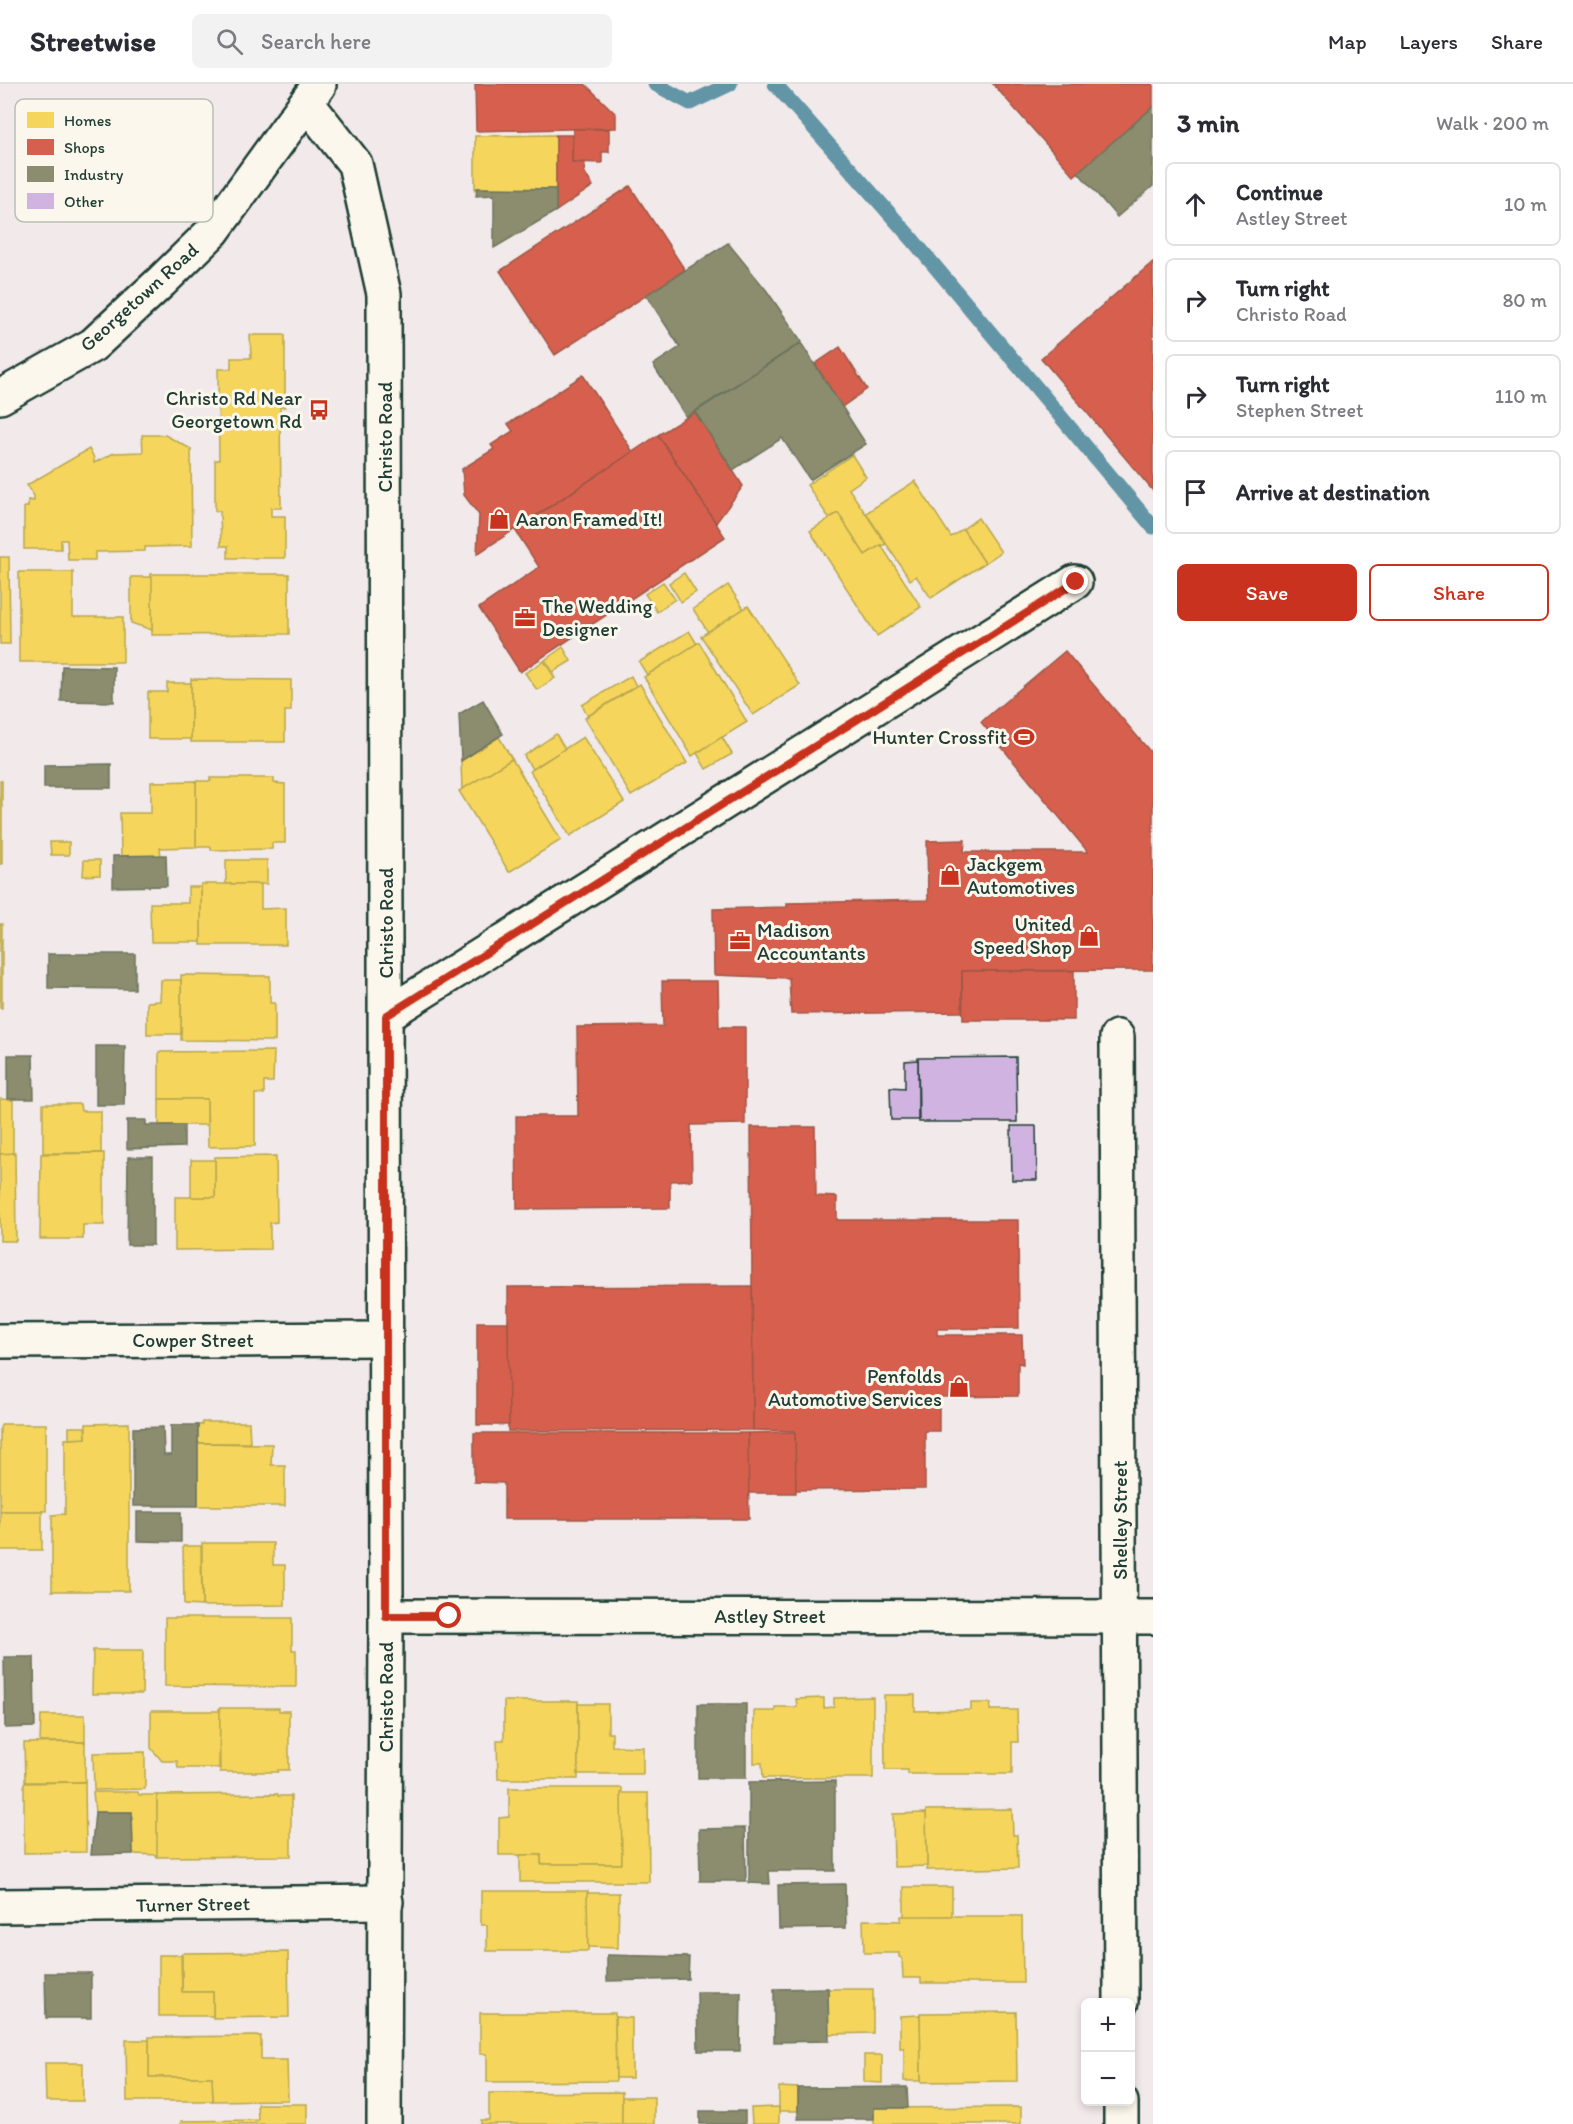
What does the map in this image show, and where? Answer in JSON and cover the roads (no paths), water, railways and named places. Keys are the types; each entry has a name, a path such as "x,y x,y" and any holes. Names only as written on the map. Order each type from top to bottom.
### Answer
{"street":[{"name":"Georgetown Road","path":"0,397 93,345 162,281 213,231 313,93"},
{"name":"Christo Road","path":"313,93 355,164 384,294 386,1016 384,2124"},
{"path":"386,1016 1076,582"},
{"name":"Shelley Street","path":"1117,1037 1121,1998"},
{"name":"Cowper Street","path":"0,1341 386,1339"},
{"name":"Astley Street","path":"386,1616 1153,1617"},
{"name":"Turner Street","path":"0,1906 386,1902"},
{"path":"1121,2106 1121,2124"}],"waterway":[{"path":"655,84 690,103 730,84"},
{"path":"775,84 912,239 1153,527"}],"place":[{"name":"Christo Rd Near Georgetown Rd","path":"319,410"},
{"name":"Aaron Framed It!","path":"499,519"},
{"name":"The Wedding Designer","path":"525,618"},
{"name":"Hunter Crossfit","path":"1024,737"},
{"name":"Jackgem Automotives","path":"950,875"},
{"name":"United Speed Shop","path":"1089,936"},
{"name":"Madison Accountants","path":"740,941"},
{"name":"Penfolds Automotive Services","path":"959,1387"}]}
